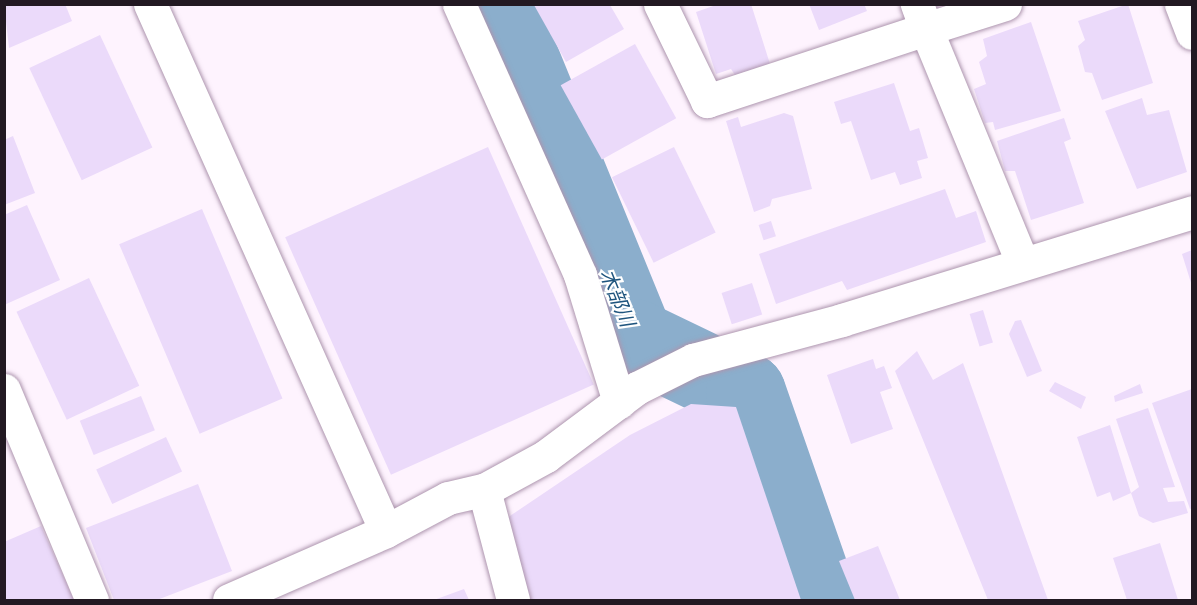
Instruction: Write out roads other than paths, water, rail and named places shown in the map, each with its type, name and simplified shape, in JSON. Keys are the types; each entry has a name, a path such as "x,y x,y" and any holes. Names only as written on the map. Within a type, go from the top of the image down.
{"street":[{"path":"150,4 386,531"},
{"path":"459,4 580,275 619,402"},
{"path":"660,4 707,100 921,16 1005,4"},
{"path":"1181,4 1192,33"},
{"path":"921,16 1022,262"},
{"path":"229,600 386,531 448,498 484,490 546,456 619,402 693,360 842,320 1022,262 1192,212"},
{"path":"4,390 92,600"},
{"path":"484,490 513,600"}],"waterway":[{"name":"木部川","path":"497,4 634,339 746,393 818,600"}]}
